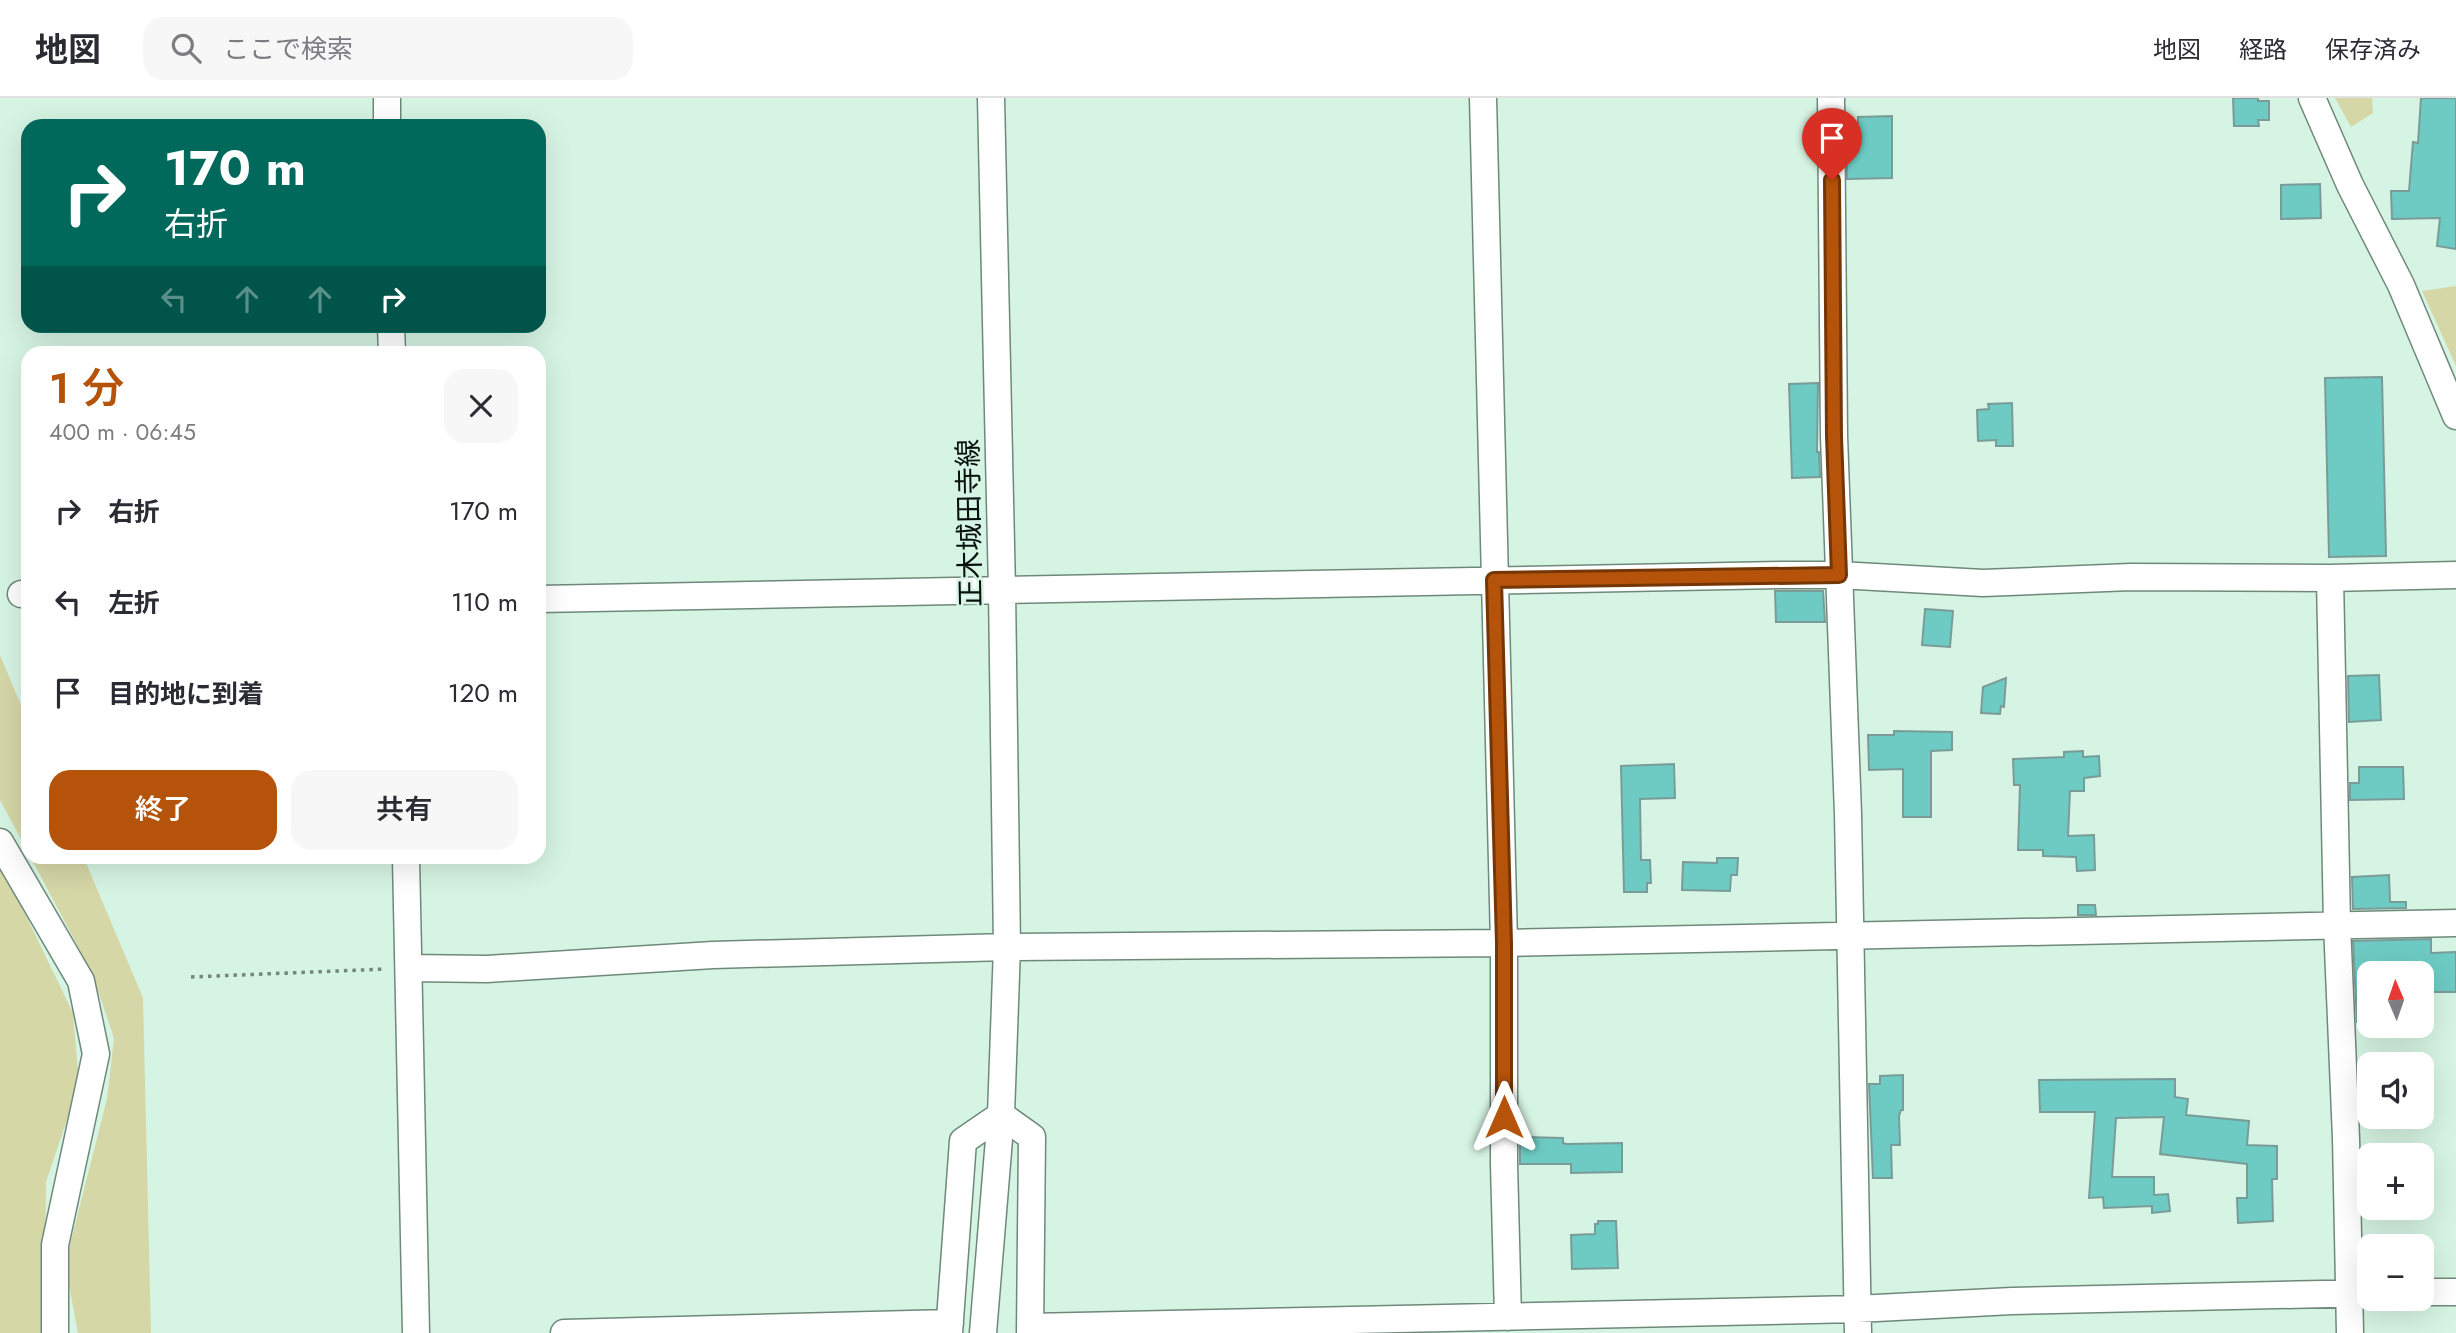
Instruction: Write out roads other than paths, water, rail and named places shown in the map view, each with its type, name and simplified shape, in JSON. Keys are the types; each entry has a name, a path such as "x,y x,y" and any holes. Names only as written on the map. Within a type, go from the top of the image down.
{"street":[{"path":"387,98 387,119"},
{"name":"正木城田寺線","path":"983,1333 1001,1115 1007,947 991,98"},
{"path":"1482,98 1504,943 1504,1164 1508,1317"},
{"path":"1831,98 1834,436 1851,936 1858,1321"},
{"path":"2312,98 2350,185 2401,285 2456,416"},
{"path":"546,599 1839,575 1983,583 2132,577 2330,578 2456,575"},
{"path":"2330,578 2337,924 2346,1138 2357,1269"},
{"path":"0,842 81,981 96,1054 55,1245 55,1333"},
{"path":"406,864 416,1333"},
{"path":"410,968 487,969 713,955 1007,947 1504,943 2456,923"},
{"path":"564,1333 949,1328 963,1141 1001,1115 1032,1137 1030,1330 1508,1317 1858,1321 2025,1301 2357,1293"},
{"path":"2434,1292 2456,1292"},
{"path":"2350,1333 2357,1302"}]}
